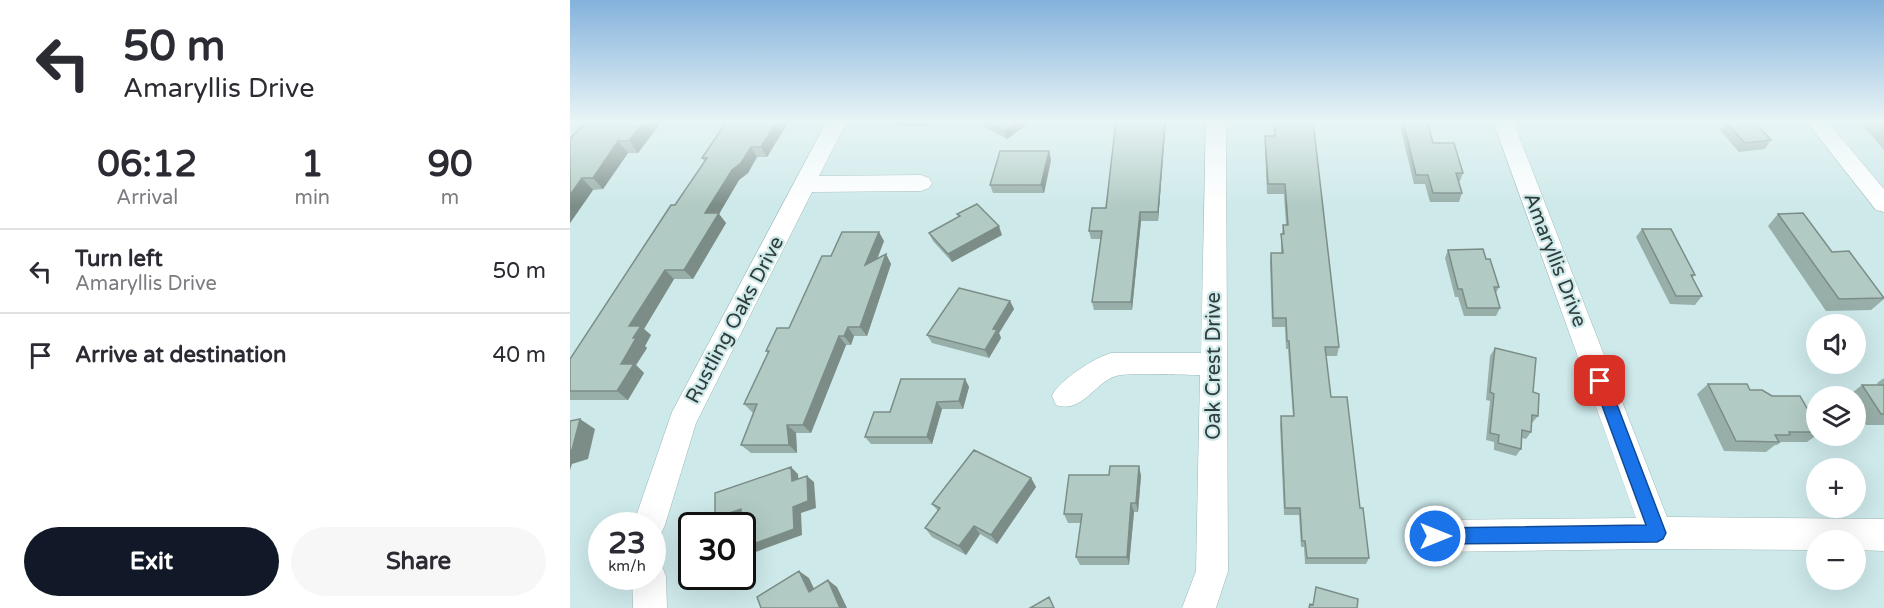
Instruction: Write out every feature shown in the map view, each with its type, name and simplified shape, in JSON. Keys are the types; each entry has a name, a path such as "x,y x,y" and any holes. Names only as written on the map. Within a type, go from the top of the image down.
{"street":[{"name":"Rustling Oaks Drive","path":"653,512 682,421 823,149"},
{"name":"Oak Crest Drive","path":"1199,608 1212,571 1216,149"},
{"name":"Amaryllis Drive","path":"1514,149 1657,533"},
{"path":"1839,149 1884,204"},
{"path":"806,184 921,183"},
{"path":"1066,396 1111,364 1214,364"},
{"path":"1435,536 1657,533 1884,535"},
{"path":"649,590 650,608"}],"building":[{"path":"570,149 612,149 593,178 582,178 570,195"},
{"path":"708,149 750,149 741,163 732,170 705,213 719,213 684,270 665,270 629,326 641,326 621,364 634,364 617,391 570,391 570,359 671,205 675,205 707,158 702,158"},
{"path":"1113,149 1163,149 1158,212 1140,212 1131,302 1092,302 1102,231 1089,231 1092,208 1106,208"},
{"path":"1266,149 1316,149 1339,347 1325,347 1331,397 1347,397 1360,508 1363,508 1369,558 1307,558 1305,541 1302,541 1300,508 1285,508 1281,416 1294,416 1286,318 1273,318 1271,253 1283,253 1281,234 1284,234 1283,225 1288,225 1285,184 1268,184"},
{"path":"1410,149 1456,149 1463,173 1456,173 1462,193 1433,193 1428,175 1416,175"},
{"path":"1000,151 1049,151 1041,185 990,185"},
{"path":"977,204 999,226 948,254 929,233"},
{"path":"1803,213 1832,252 1849,251 1884,298 1839,299 1778,214"},
{"path":"1642,229 1671,229 1695,275 1691,275 1702,296 1676,296"},
{"path":"842,232 879,232 865,265 886,254 860,327 848,327 844,336 839,336 803,425 787,425 789,445 741,445 757,404 744,404 769,351 766,351 777,328 789,328 822,256 831,256"},
{"path":"1483,249 1486,259 1490,259 1499,287 1494,287 1500,308 1467,308 1462,289 1458,289 1448,250"},
{"path":"959,288 1010,301 993,329 997,330 985,350 927,335"},
{"path":"1495,348 1536,358 1533,392 1539,394 1538,416 1532,415 1531,432 1522,430 1521,449 1498,443 1499,435 1490,433 1494,394 1490,392"},
{"path":"901,379 965,379 959,401 937,402 927,437 865,437 874,412 890,412"},
{"path":"1708,384 1747,384 1750,390 1762,390 1772,396 1800,396 1806,406 1806,432 1775,435 1779,442 1736,441"},
{"path":"1884,385 1884,414 1881,414 1866,391 1866,386 1863,386"},
{"path":"580,419 572,450 570,450 570,421"},
{"path":"974,450 1031,478 991,535 974,526 959,546 925,528 940,508 932,504"},
{"path":"1110,466 1139,466 1136,503 1131,503 1127,557 1076,557 1082,514 1064,514 1069,475 1109,475"},
{"path":"791,467 792,481 807,476 808,501 793,507 794,529 756,543 756,512 741,512 741,509 732,512 715,512 715,493"},
{"path":"799,571 809,592 828,580 840,608 761,608 757,597"},
{"path":"1316,587 1358,599 1357,608 1309,608 1310,604 1313,605"},
{"path":"1049,597 1054,608 1030,608"}],"route":[{"path":"1435,536 1657,533 1600,381"}]}
